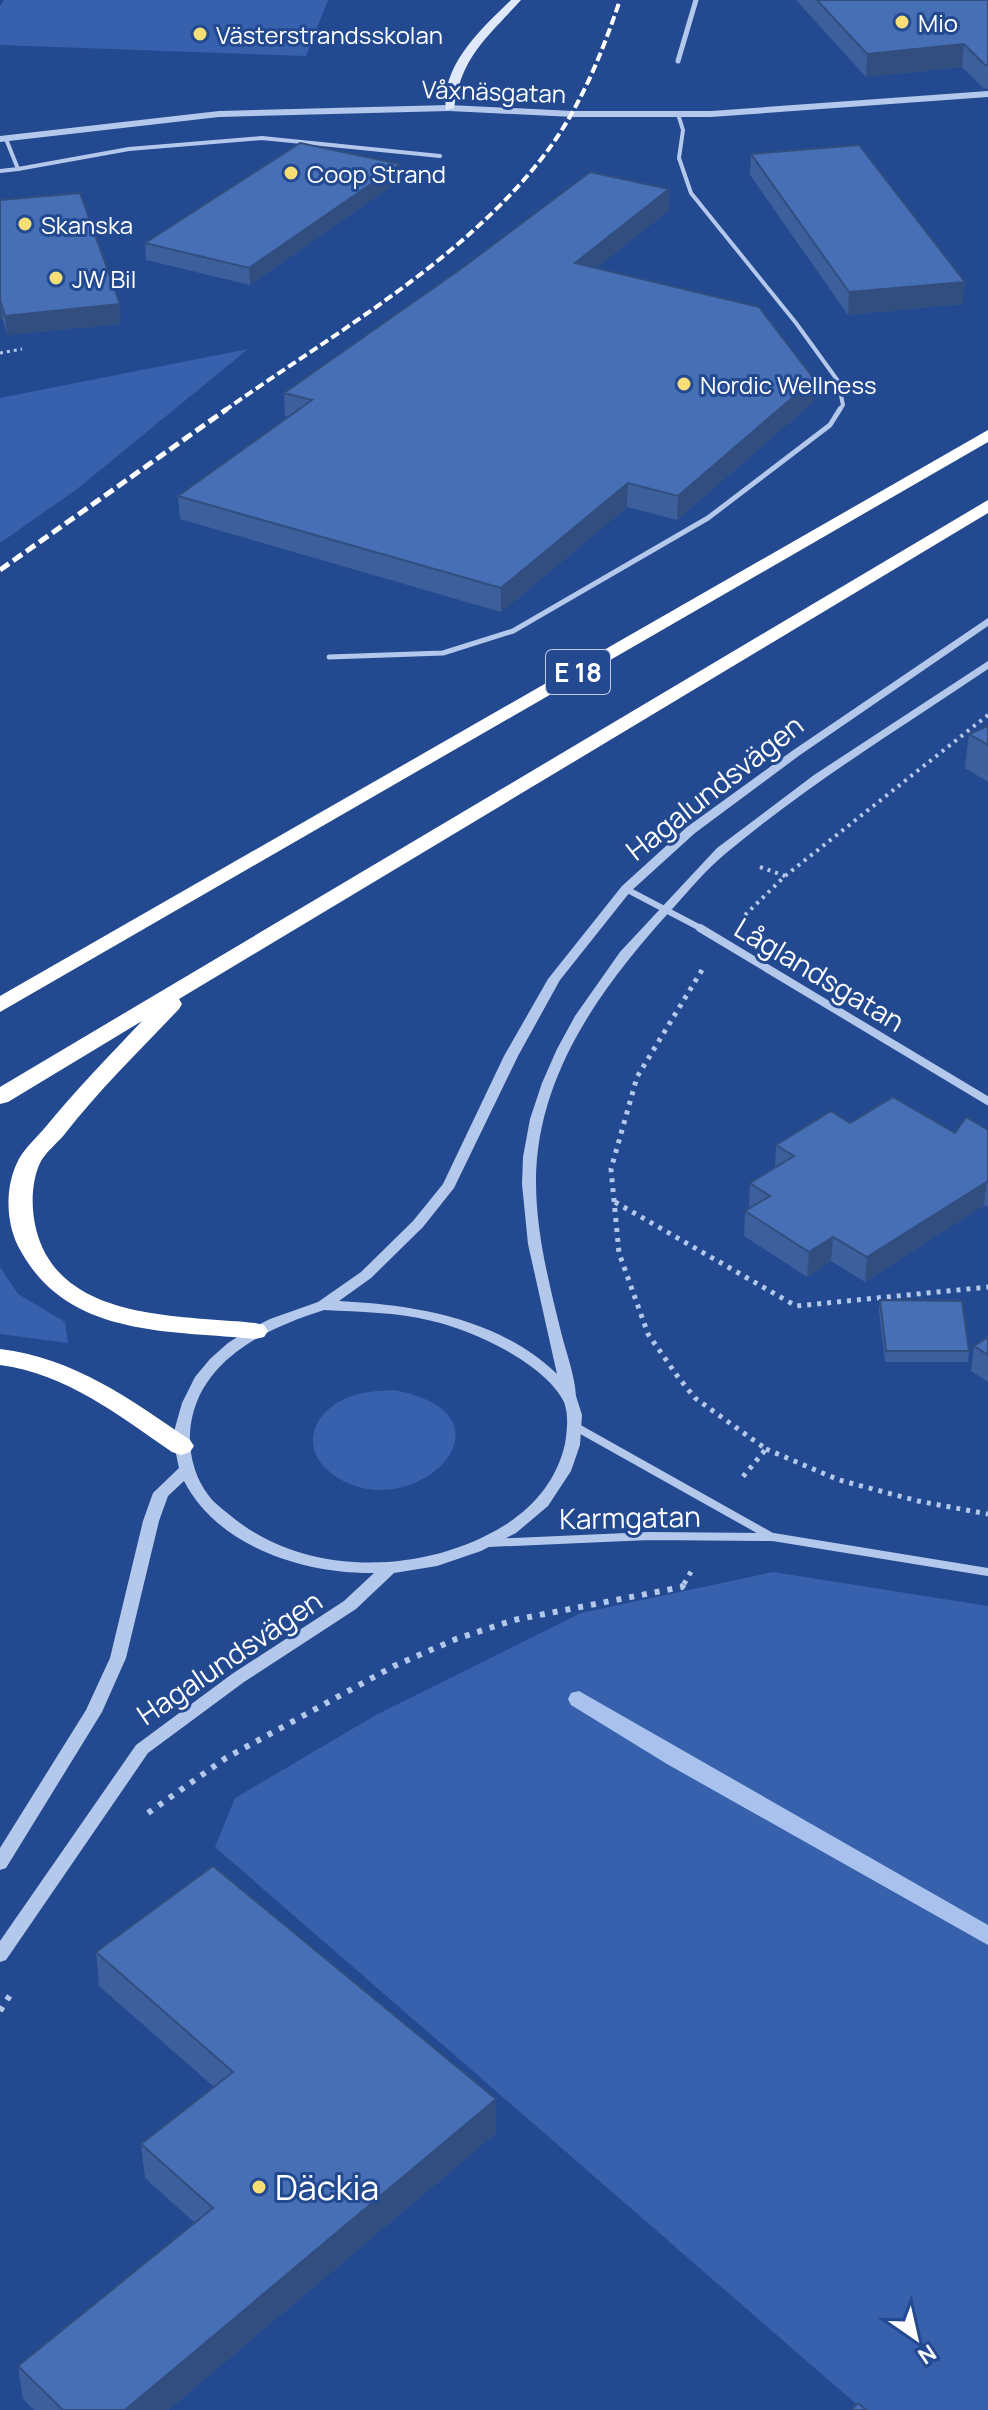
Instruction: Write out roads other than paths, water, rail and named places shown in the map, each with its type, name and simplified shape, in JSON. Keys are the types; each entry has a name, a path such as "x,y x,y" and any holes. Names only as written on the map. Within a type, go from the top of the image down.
{"highway":[{"name":"E 18","path":"0,1005 988,435"},
{"name":"E 18","path":"0,1097 988,505"},
{"path":"191,983 63,1119 37,1152 28,1164 15,1209 22,1241 40,1269 70,1296 120,1316 255,1331"},
{"path":"0,1357 24,1358 58,1369 88,1384 184,1458"}],"main road":[{"path":"449,108 451,86 460,61 478,37 516,0"}],"street":[{"path":"678,61 696,0"},
{"name":"Våxnäsgatan","path":"3,139 219,114 449,108 573,114 678,114 786,110 988,94"},
{"name":"Hagalundsvägen","path":"988,621 796,753 691,830 626,889 554,979 511,1056 449,1185 418,1224 366,1275 323,1305 287,1316 255,1331 213,1363 187,1403 184,1458 207,1504 240,1532 283,1553 334,1566 389,1568 441,1560 488,1543 537,1511 567,1471 576,1427 529,1210 530,1157 542,1103 563,1047 611,968 719,852 780,806 988,664"},
{"name":"Låglandsgatan","path":"626,889 665,908 988,1101"},
{"name":"Hagalundsvägen","path":"323,1305 376,1307 437,1317 486,1334 533,1363 553,1379 570,1399"},
{"name":"Karmgatan","path":"576,1427 773,1537"},
{"name":"Hagalundsvägen","path":"0,1863 8,1838 94,1712 118,1658 151,1521 161,1493 184,1458"},
{"name":"Karmgatan","path":"488,1543 649,1536 773,1537 988,1572"},
{"name":"Hagalundsvägen","path":"0,1955 142,1749 238,1678 350,1605 389,1568"}],"lane":[{"path":"329,657 443,653 513,631 708,518 830,425 843,405 838,381 796,323 691,193 679,158 683,130 678,114"},
{"path":"0,171 129,149 262,138 440,156"},
{"path":"3,139 18,169"}],"waterway":[{"path":"579,1699 675,1758 988,1936"}],"railway":[{"path":"224,411 393,295 473,231 509,196 542,158 578,102 620,0"},
{"path":"0,570 227,409"}],"place":[{"name":"Mio","path":"902,22"},
{"name":"Västerstrandsskolan","path":"200,34"},
{"name":"Coop Strand","path":"291,173"},
{"name":"Skanska","path":"25,224"},
{"name":"JW Bil","path":"56,278"},
{"name":"Nordic Wellness","path":"684,384"},
{"name":"Däckia","path":"259,2187"}]}
